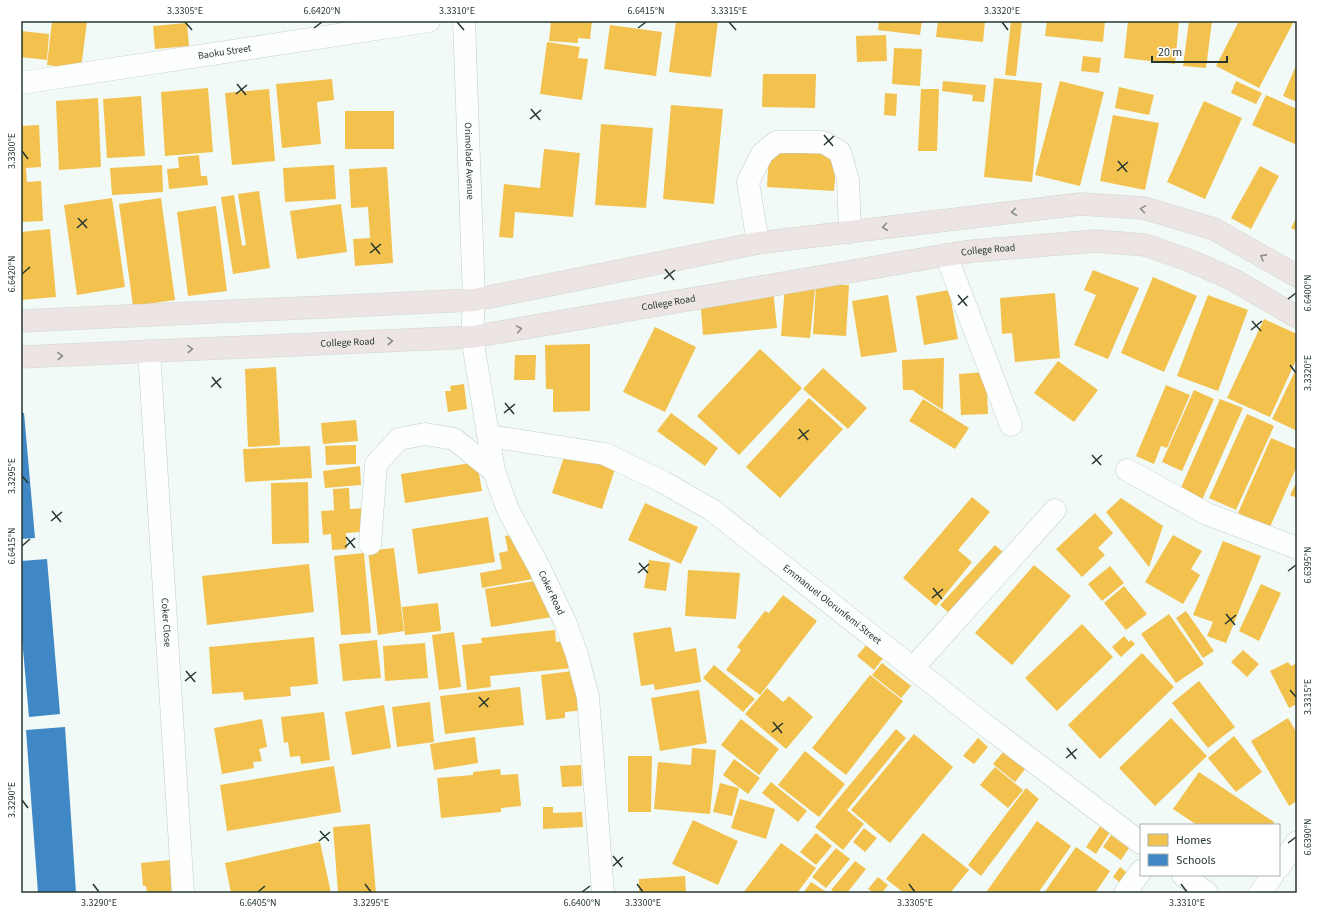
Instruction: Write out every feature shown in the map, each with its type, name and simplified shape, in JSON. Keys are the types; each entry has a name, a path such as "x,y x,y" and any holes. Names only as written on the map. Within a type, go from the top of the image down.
{"main road":[{"path":"21,321 474,300 758,243 1080,204 1144,208 1214,229 1297,276"},
{"name":"College Road","path":"21,357 472,337 946,255 973,251 1095,241 1145,245 1188,260 1232,278 1297,317"}],"street":[{"name":"Baoku Street","path":"21,83 429,21"},
{"name":"Orimolade Avenue","path":"464,21 474,300"},
{"path":"758,243 748,182 762,154 776,142 823,142 840,152 848,180 850,232"},
{"path":"946,255 1011,425"},
{"name":"Coker Road","path":"474,300 472,337 494,471 508,510 539,567 566,624 577,655 588,697 603,893"},
{"name":"Coker Close","path":"149,351 183,893"},
{"path":"370,544 376,464 399,439 426,434 454,439 494,471"},
{"name":"Emmanuel Olorunfemi Street","path":"489,436 605,454 663,482 712,510 980,721 1140,842"},
{"path":"1127,470 1207,514 1297,548"},
{"path":"913,668 1055,510"},
{"path":"1280,866 1297,842"},
{"path":"1125,893 1140,872"},
{"path":"1184,876 1207,893"},
{"path":"1260,893 1272,876"}],"building: Homes":[{"path":"52,21 87,21 81,69 47,65"},
{"path":"551,21 592,21 590,39 578,38 578,43 549,41"},
{"path":"676,21 718,21 711,77 669,72"},
{"path":"879,21 922,21 920,35 878,30"},
{"path":"938,21 985,21 983,42 936,37"},
{"path":"1011,21 1022,21 1016,76 1005,75"},
{"path":"1047,21 1105,21 1103,42 1045,36"},
{"path":"1128,21 1179,21 1175,64 1124,58"},
{"path":"1189,21 1212,21 1206,68 1183,66"},
{"path":"1239,21 1294,21 1259,88 1216,66"},
{"path":"187,23 189,46 155,49 153,26"},
{"path":"610,25 662,32 656,76 604,69"},
{"path":"21,31 49,34 47,60 21,57"},
{"path":"886,35 887,61 857,62 856,36"},
{"path":"547,42 580,47 578,58 588,59 582,100 540,94"},
{"path":"894,48 922,49 920,86 892,84"},
{"path":"1083,56 1101,58 1099,73 1081,71"},
{"path":"1297,63 1297,102 1283,96"},
{"path":"763,74 816,74 815,108 762,107"},
{"path":"994,78 1042,83 1032,182 984,177"},
{"path":"332,79 334,100 317,102 321,144 282,148 276,84"},
{"path":"943,81 986,85 984,102 972,101 973,95 942,91"},
{"path":"1060,81 1104,92 1080,186 1035,175"},
{"path":"1236,81 1262,93 1256,104 1231,93"},
{"path":"1119,87 1154,95 1149,115 1115,108"},
{"path":"208,88 213,152 165,156 161,92"},
{"path":"269,89 275,161 232,165 225,93"},
{"path":"921,89 939,89 937,151 918,151"},
{"path":"885,93 897,94 896,116 884,115"},
{"path":"1266,95 1297,109 1297,145 1252,125"},
{"path":"141,96 145,156 107,158 103,99"},
{"path":"98,98 101,167 59,170 56,101"},
{"path":"1204,101 1242,118 1205,199 1167,182"},
{"path":"671,105 723,109 714,204 663,199"},
{"path":"345,111 394,111 394,149 345,149"},
{"path":"1113,115 1159,123 1145,190 1100,181"},
{"path":"601,124 653,128 646,208 595,205"},
{"path":"39,125 41,167 26,168 27,182 41,181 43,221 21,222 21,126"},
{"path":"544,149 580,153 573,217 515,212 513,238 499,237 504,184 540,188"},
{"path":"769,151 837,155 834,191 767,187"},
{"path":"199,155 201,176 207,176 208,185 169,189 167,169 179,168 178,157"},
{"path":"162,165 163,192 112,195 110,168"},
{"path":"334,165 336,199 285,202 283,168"},
{"path":"1260,166 1279,176 1251,229 1231,218"},
{"path":"387,167 393,263 355,266 353,239 370,238 368,207 351,208 349,169"},
{"path":"259,191 270,268 233,274 221,197 234,195 242,246 246,245 238,194"},
{"path":"112,198 125,287 77,295 64,205"},
{"path":"161,198 175,300 133,306 119,204"},
{"path":"341,204 347,252 297,259 290,211"},
{"path":"216,206 227,291 188,296 177,212"},
{"path":"1297,216 1297,231 1291,228"},
{"path":"50,229 56,297 21,300 21,232"},
{"path":"1093,270 1139,288 1108,359 1074,345 1096,295 1084,290"},
{"path":"1153,277 1197,296 1164,372 1121,353"},
{"path":"816,284 849,285 846,336 813,334"},
{"path":"785,286 815,289 810,338 781,336"},
{"path":"773,290 777,328 703,335 700,296"},
{"path":"949,290 958,339 924,345 916,296"},
{"path":"1055,293 1060,358 1015,362 1012,333 1002,334 1000,298"},
{"path":"888,295 897,352 861,357 852,301"},
{"path":"1208,295 1248,310 1218,391 1177,376"},
{"path":"1264,319 1297,334 1297,358 1270,417 1227,398"},
{"path":"655,327 696,347 665,412 623,392"},
{"path":"590,344 590,411 553,412 553,389 546,389 545,345"},
{"path":"760,349 802,388 739,455 697,416"},
{"path":"515,355 536,355 535,380 514,380"},
{"path":"944,358 943,410 913,390 903,390 902,360"},
{"path":"1058,361 1098,390 1074,422 1034,393"},
{"path":"276,367 280,445 248,447 245,369"},
{"path":"1297,367 1297,431 1272,419"},
{"path":"823,368 867,408 848,429 803,389"},
{"path":"986,372 988,414 961,415 959,374"},
{"path":"464,384 467,409 448,412 445,391 451,391 450,386"},
{"path":"1166,385 1190,395 1167,448 1161,446 1154,464 1136,456"},
{"path":"1194,390 1214,399 1182,471 1162,462"},
{"path":"809,398 843,429 780,498 746,467"},
{"path":"923,399 969,428 955,449 909,421"},
{"path":"1220,399 1243,408 1202,500 1180,490"},
{"path":"671,413 718,448 705,466 657,431"},
{"path":"1247,414 1274,426 1236,510 1209,498"},
{"path":"356,420 358,441 323,444 321,423"},
{"path":"1271,438 1297,449 1297,466 1270,527 1238,513"},
{"path":"356,445 356,464 326,465 325,446"},
{"path":"310,446 312,478 245,482 243,449"},
{"path":"565,454 615,469 602,509 552,493"},
{"path":"477,462 482,491 405,503 401,474"},
{"path":"360,466 361,485 325,488 323,471"},
{"path":"1297,481 1297,498 1290,495"},
{"path":"308,482 309,543 272,544 271,483"},
{"path":"349,488 350,509 369,508 371,531 346,533 347,549 332,550 331,534 323,535 321,511 339,510 334,510 333,489"},
{"path":"972,497 990,512 958,550 972,562 936,606 903,578"},
{"path":"1121,498 1163,526 1149,567 1106,512"},
{"path":"645,503 698,527 681,564 628,540"},
{"path":"1095,513 1113,533 1098,548 1105,555 1082,577 1056,549"},
{"path":"488,517 495,562 418,574 412,529"},
{"path":"526,533 545,577 482,588 480,573 502,569 499,553 508,551 505,536"},
{"path":"1173,535 1202,551 1191,569 1200,575 1183,604 1145,582"},
{"path":"1223,541 1261,556 1226,643 1207,636 1213,622 1193,615"},
{"path":"995,545 1007,556 952,616 940,605"},
{"path":"394,548 404,631 378,635 368,551"},
{"path":"364,553 371,633 341,635 334,556"},
{"path":"649,560 670,563 666,591 644,588"},
{"path":"309,564 314,612 207,625 202,576"},
{"path":"1034,565 1071,596 1012,665 975,633"},
{"path":"1110,566 1124,583 1102,601 1088,584"},
{"path":"688,570 740,573 736,619 685,616"},
{"path":"553,578 558,616 491,627 485,589"},
{"path":"1261,584 1281,593 1259,641 1239,631"},
{"path":"1124,586 1147,614 1126,630 1104,603"},
{"path":"783,595 817,621 760,695 726,670 741,650 737,647 765,611 769,613"},
{"path":"438,603 441,631 405,635 402,607"},
{"path":"1186,611 1214,651 1203,658 1176,618"},
{"path":"1169,614 1204,664 1176,683 1141,634"},
{"path":"1082,624 1113,657 1057,711 1025,678"},
{"path":"671,627 675,652 696,648 701,682 655,690 654,684 641,686 633,633"},
{"path":"555,630 556,642 563,641 573,668 490,676 491,687 467,690 462,645 482,643 481,638"},
{"path":"454,632 461,687 439,690 432,635"},
{"path":"1124,636 1129,642 1131,640 1135,644 1121,657 1112,647"},
{"path":"314,637 318,684 290,687 291,696 244,700 243,692 212,694 209,647"},
{"path":"377,640 381,678 343,681 339,644"},
{"path":"425,643 428,678 385,681 383,646"},
{"path":"868,643 884,657 874,670 857,656"},
{"path":"1243,650 1259,664 1247,677 1231,662"},
{"path":"1142,653 1174,687 1100,759 1068,725"},
{"path":"1288,662 1291,666 1297,663 1297,704 1289,708 1270,671"},
{"path":"882,663 911,686 901,698 872,675"},
{"path":"714,665 755,699 743,712 703,678"},
{"path":"580,670 585,710 565,712 565,718 546,720 541,675"},
{"path":"870,675 903,701 846,775 812,748"},
{"path":"1199,681 1235,727 1208,748 1172,703"},
{"path":"520,687 524,725 445,734 440,696"},
{"path":"767,688 783,702 789,696 813,717 786,749 745,714"},
{"path":"699,690 707,743 660,751 651,698"},
{"path":"430,702 434,742 397,747 392,707"},
{"path":"384,705 391,748 352,755 345,712"},
{"path":"324,712 330,760 301,764 300,756 290,757 288,742 284,743 281,717"},
{"path":"1171,718 1207,756 1155,806 1119,768"},
{"path":"1288,718 1297,733 1297,801 1289,806 1251,741"},
{"path":"262,719 267,747 259,749 262,761 253,762 254,768 222,774 214,728"},
{"path":"741,719 779,749 759,775 721,745"},
{"path":"896,729 906,738 847,810 864,824 843,850 815,827"},
{"path":"914,734 953,767 890,843 851,810"},
{"path":"1234,736 1262,772 1236,792 1208,758"},
{"path":"475,737 478,763 434,770 430,744"},
{"path":"978,738 988,747 974,764 963,756"},
{"path":"692,748 716,750 710,814 654,809 658,762 691,765"},
{"path":"805,751 845,784 819,817 778,785"},
{"path":"1004,751 1026,768 1015,782 993,764"},
{"path":"628,756 652,756 651,812 628,812"},
{"path":"734,759 760,778 748,794 723,775"},
{"path":"581,765 582,786 562,787 560,766"},
{"path":"334,766 341,812 227,831 220,785"},
{"path":"995,767 1023,790 1008,808 980,785"},
{"path":"500,769 501,775 518,774 521,806 501,808 501,812 441,818 437,778 473,775 473,772"},
{"path":"1199,772 1274,822 1273,824 1196,824 1173,809"},
{"path":"771,782 807,811 798,822 762,793"},
{"path":"720,783 739,788 732,816 713,812"},
{"path":"1026,788 1039,799 981,876 968,865"},
{"path":"740,799 775,809 766,839 731,828"},
{"path":"543,807 553,807 553,813 582,812 583,827 543,829"},
{"path":"693,820 738,841 718,885 672,864"},
{"path":"1037,821 1071,846 1038,893 990,893 987,891"},
{"path":"370,824 376,893 338,893 333,827"},
{"path":"1101,825 1110,832 1096,854 1086,847"},
{"path":"864,828 877,838 865,852 853,842"},
{"path":"816,833 832,846 816,865 800,852"},
{"path":"923,833 969,870 950,893 904,893 886,879"},
{"path":"1111,835 1129,848 1121,860 1103,847"},
{"path":"320,842 331,893 231,893 225,863"},
{"path":"781,843 816,868 797,893 743,893"},
{"path":"1076,847 1110,871 1095,893 1044,893"},
{"path":"836,848 850,859 826,888 812,877"},
{"path":"170,860 174,893 147,893 146,886 143,886 141,863"},
{"path":"855,861 866,869 847,893 836,893 831,890"},
{"path":"1120,867 1130,875 1123,885 1113,877"},
{"path":"685,876 686,893 639,893 639,879"},
{"path":"878,877 888,885 882,893 874,893 868,889"},
{"path":"811,882 828,893 803,893"}],"building: Schools":[{"path":"21,413 24,413 35,538 21,539"},
{"path":"47,559 60,714 29,717 21,627 21,561"},
{"path":"65,727 76,893 38,893 26,730"}]}
